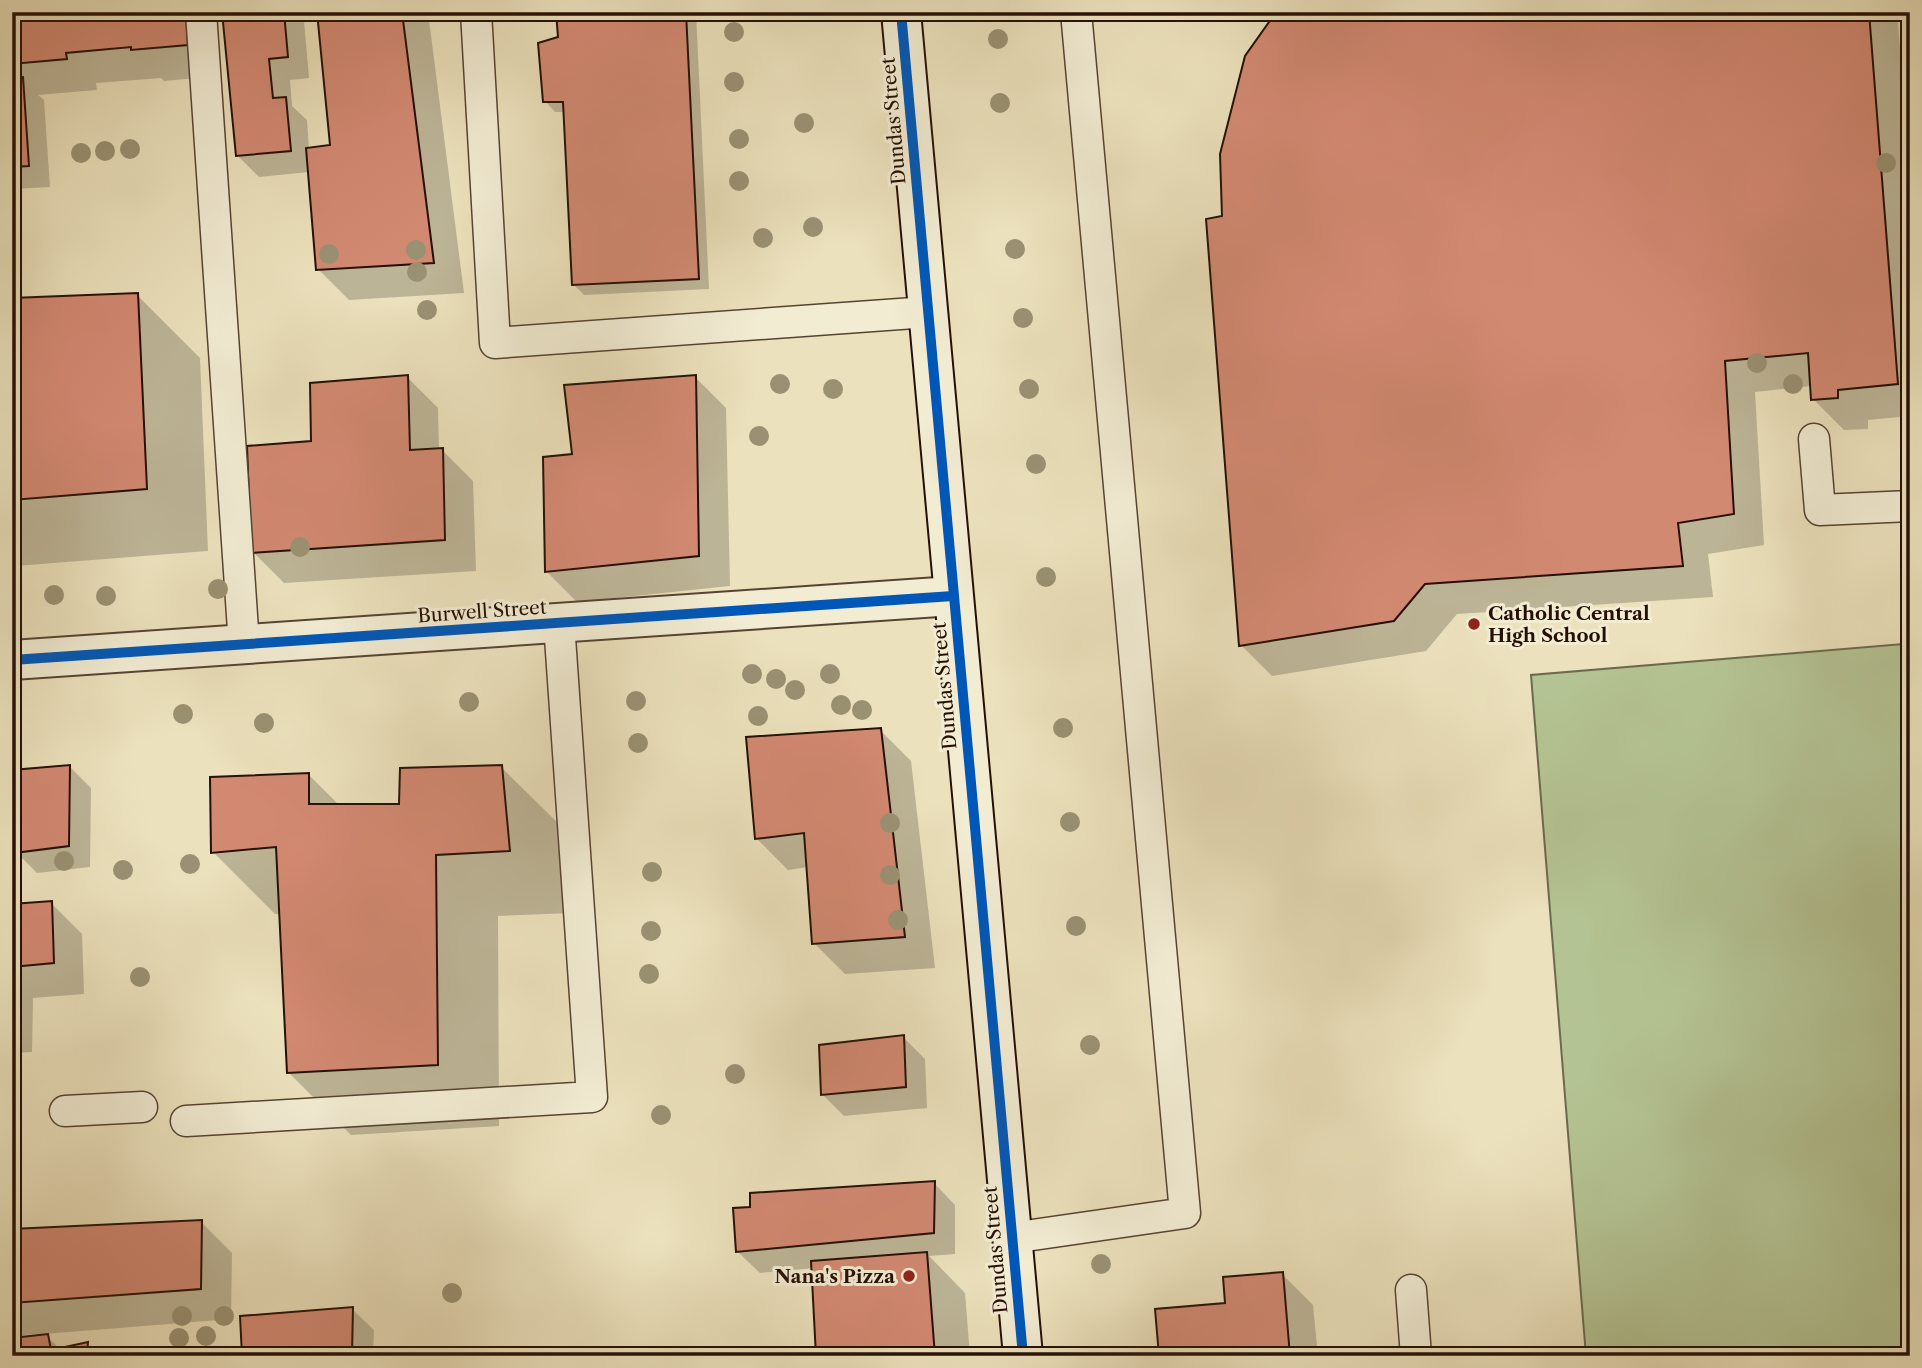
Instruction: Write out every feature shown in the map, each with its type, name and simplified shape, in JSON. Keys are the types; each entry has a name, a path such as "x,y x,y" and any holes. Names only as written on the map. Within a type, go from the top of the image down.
{"main road":[{"name":"Dundas Street","path":"901,12 1023,1356"},
{"name":"Burwell Street","path":"12,660 953,596"}],"lane":[{"path":"201,12 244,645"},
{"path":"475,12 495,343 928,312"},
{"path":"1012,1238 1185,1213 1076,12"},
{"path":"1814,439 1820,510 1910,506"},
{"path":"186,1121 592,1097 559,623"},
{"path":"65,1111 142,1107"},
{"path":"1411,1290 1416,1356"}],"green space":[{"path":"1903,644 1910,727 1910,1356 1586,1356 1531,675"}],"building":[{"path":"12,12 186,12 188,45 66,53 67,59 12,64"},
{"path":"222,12 284,12 288,57 269,59 273,98 286,97 291,151 236,156"},
{"path":"317,12 402,12 434,263 316,270 306,148 330,145"},
{"path":"556,12 686,12 699,279 572,285 563,102 543,102 538,43 558,37"},
{"path":"1276,12 1869,12 1898,384 1838,390 1838,398 1811,400 1808,353 1725,361 1734,514 1678,523 1683,566 1425,584 1394,621 1239,646 1206,219 1222,216 1220,154 1245,56"},
{"path":"23,77 29,166 12,167 12,78"},
{"path":"138,293 147,489 12,500 12,298"},
{"path":"408,375 410,450 443,448 445,540 251,553 247,446 311,441 310,383"},
{"path":"696,375 699,556 545,572 543,457 572,454 564,385"},
{"path":"881,728 905,937 812,944 804,833 755,839 746,737"},
{"path":"70,765 69,846 14,853 12,770"},
{"path":"502,765 510,851 436,855 438,1065 287,1073 276,847 211,853 210,777 309,773 309,804 399,804 400,768"},
{"path":"52,901 54,963 12,967 12,904"},
{"path":"904,1035 906,1087 821,1095 819,1045"},
{"path":"935,1181 934,1233 736,1252 733,1208 750,1207 750,1193"},
{"path":"202,1220 201,1289 12,1303 12,1229"},
{"path":"927,1252 935,1356 816,1356 811,1261"},
{"path":"1283,1272 1290,1356 1159,1356 1155,1309 1225,1303 1223,1277"},
{"path":"353,1307 352,1356 242,1356 240,1316"},
{"path":"48,1334 51,1350 88,1342 87,1356 12,1356 12,1338"},
{"path":"172,1350 172,1356 114,1356"}],"cycle path":[{"path":"901,12 1023,1356"},
{"path":"12,660 953,596"}],"place":[{"name":"Catholic Central High School","path":"1474,624"},
{"name":"Nana's Pizza","path":"909,1276"}]}
